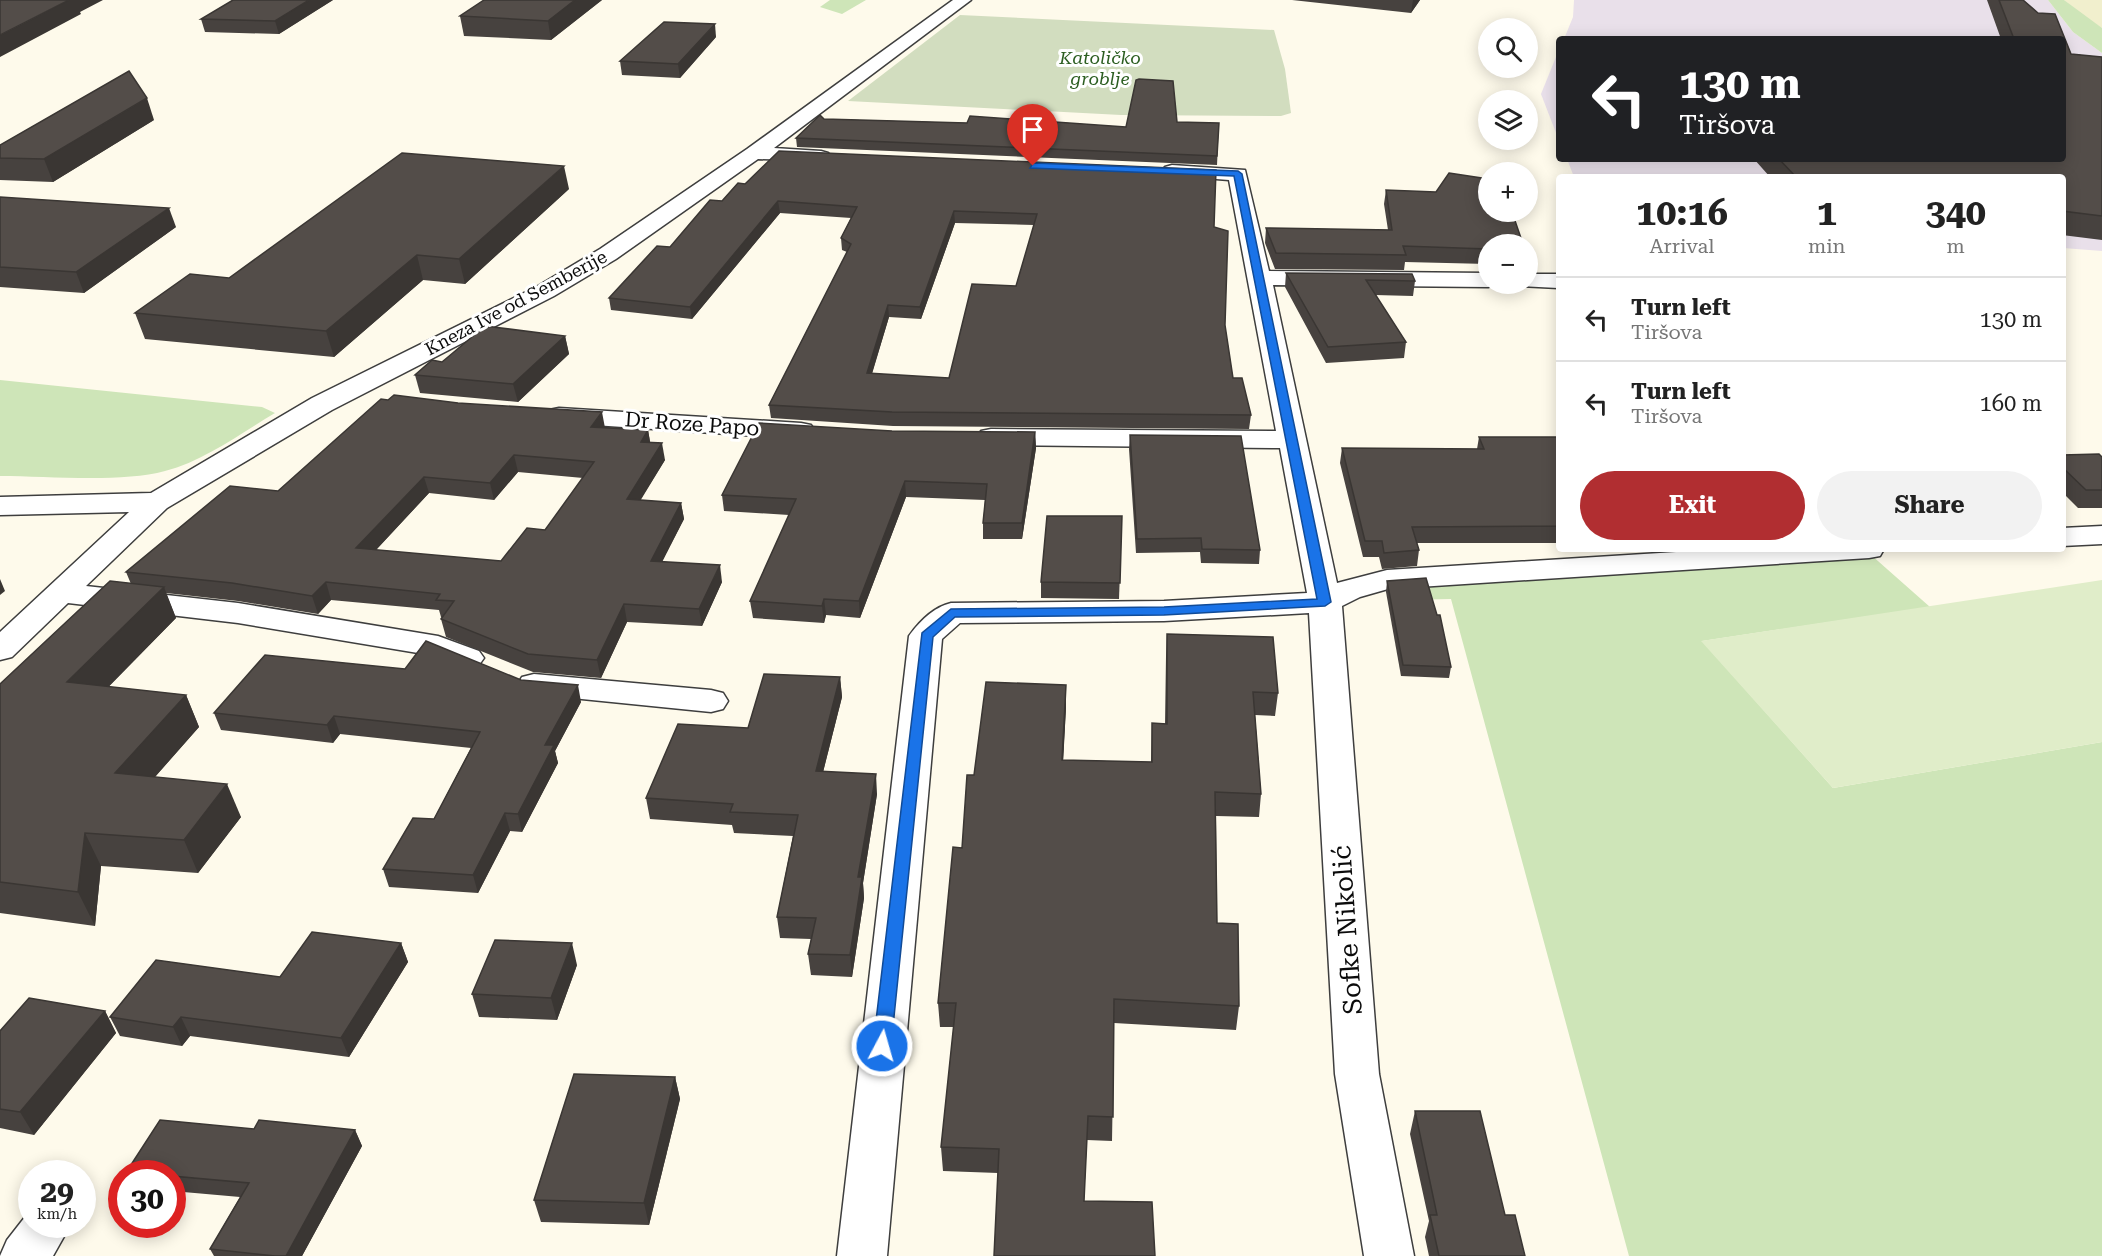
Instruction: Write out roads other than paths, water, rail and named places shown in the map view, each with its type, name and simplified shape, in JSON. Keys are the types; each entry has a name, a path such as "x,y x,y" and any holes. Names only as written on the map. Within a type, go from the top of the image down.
{"street":[{"name":"Kneza Ive od Semberije","path":"0,650 157,502 322,404 346,394 546,291 608,254 754,153 963,0"},
{"path":"754,153 839,158"},
{"name":"Sofke Nikolić","path":"1156,171 1238,174 1325,602 1358,1074 1389,1256"},
{"path":"1259,278 1478,280"},
{"path":"1538,281 1556,281"},
{"path":"346,394 390,400"},
{"name":"Dr Roze Papo","path":"531,414 822,432"},
{"path":"961,437 1292,440"},
{"path":"0,506 157,502"},
{"path":"2066,537 2102,535"},
{"path":"862,1256 926,636 951,613 1164,611 1325,602 1349,590 1388,580 1822,552"},
{"path":"63,592 237,613 438,646 526,684 711,701"},
{"path":"25,1256 37,1238"}],"park label":[{"name":"Katoličko groblje","path":"1100,68"}]}
